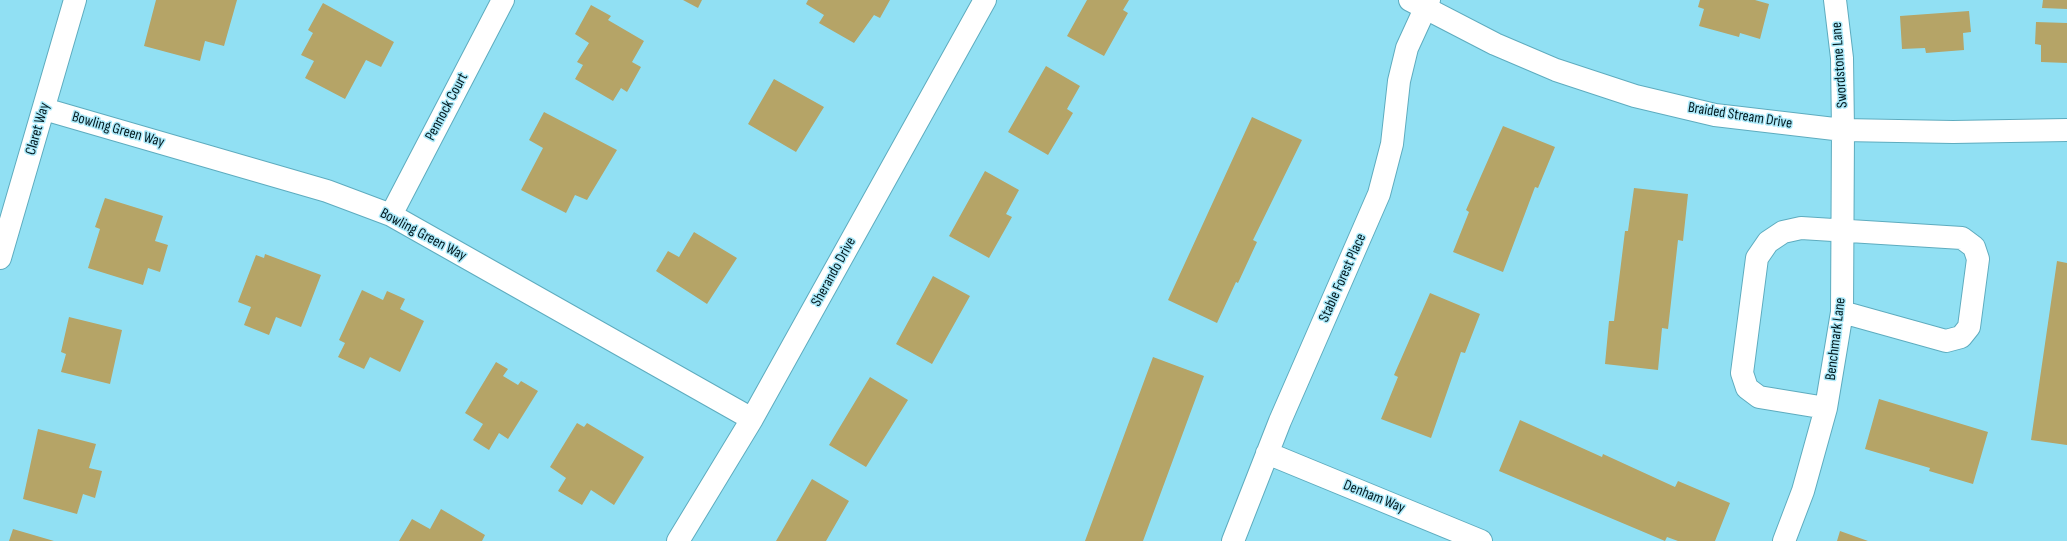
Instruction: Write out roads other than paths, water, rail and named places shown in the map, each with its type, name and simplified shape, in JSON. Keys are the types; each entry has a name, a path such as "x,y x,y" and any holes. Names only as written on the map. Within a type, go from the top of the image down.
{"street":[{"name":"Claret Way","path":"0,258 74,0"},
{"name":"Pennock Court","path":"391,215 503,0"},
{"name":"Sherando Drive","path":"678,541 752,419 985,0"},
{"name":"Swordstone Lane","path":"1835,0 1842,58 1843,130"},
{"name":"Braided Stream Drive","path":"1421,2 1495,44 1556,70 1635,96 1715,115 1843,130 1953,132 2050,128 2067,130"},
{"name":"Stable Forest Place","path":"1233,541 1267,453 1380,194 1392,144 1399,81 1421,2"},
{"name":"Bowling Green Way","path":"44,108 327,191 391,215 752,419"},
{"name":"Benchmark Lane","path":"1784,541 1803,491 1826,408 1842,312 1843,130"},
{"path":"1826,408 1759,397 1747,388 1742,373 1757,258 1768,242 1783,232 1802,228 1962,238 1974,247 1978,259 1969,327 1961,337 1946,341 1842,312"},
{"name":"Denham Way","path":"1267,453 1481,541"}]}
